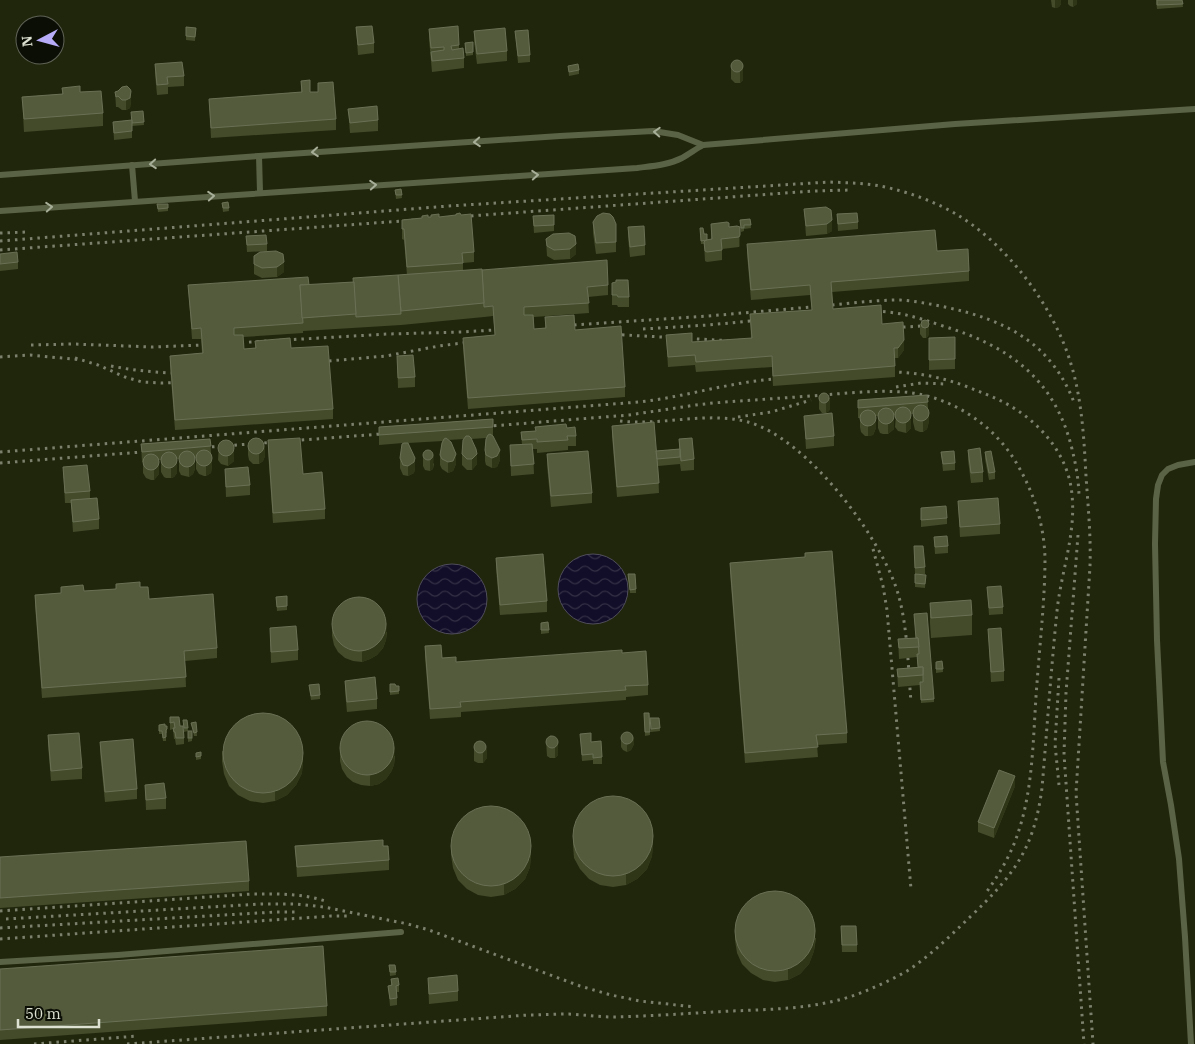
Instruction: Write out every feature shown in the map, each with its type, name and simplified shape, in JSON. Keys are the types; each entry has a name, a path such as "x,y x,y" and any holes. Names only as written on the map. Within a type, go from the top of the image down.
{"lane":[{"path":"0,211 637,168 672,162 704,145 955,124 1195,109"},
{"path":"0,175 259,156 653,131 678,135 704,145"},
{"path":"259,156 260,192"},
{"path":"132,165 135,201"},
{"path":"1191,1044 1179,860 1163,762 1154,544 1158,485 1162,475 1168,469 1178,464 1195,462"},
{"path":"0,962 118,955 401,932"}],"water":[{"path":"600,554 613,560 622,569 626,575 628,589 626,603 618,614 607,622 586,624 579,622 568,614 560,603 558,582 560,575 568,564 579,556"},
{"path":"459,564 472,570 481,579 485,585 487,599 485,613 477,624 466,632 445,634 438,632 427,624 419,613 417,592 419,585 427,574 438,566"}],"building":[{"path":"1157,0 1182,0 1183,4 1157,5"},
{"path":"372,26 374,43 358,45 356,27"},
{"path":"458,26 459,45 451,46 452,50 463,48 464,58 432,61 431,52 444,50 444,47 431,48 429,29"},
{"path":"186,27 196,28 195,37 186,36"},
{"path":"505,28 507,51 477,54 474,31"},
{"path":"528,30 530,55 518,56 515,31"},
{"path":"473,42 473,52 466,53 465,43"},
{"path":"735,60 739,60 743,66 739,72 735,72 731,68 731,64"},
{"path":"182,62 184,76 167,77 168,84 157,85 155,64"},
{"path":"578,64 579,70 569,72 568,66"},
{"path":"310,80 310,92 318,92 318,83 333,82 336,119 211,128 209,99 302,92 301,81"},
{"path":"80,86 80,92 101,91 103,113 24,119 22,97 63,94 62,88"},
{"path":"127,86 131,91 130,98 122,100 118,96 116,97 115,92"},
{"path":"377,106 378,120 350,123 348,109"},
{"path":"143,111 144,122 132,123 131,112"},
{"path":"132,120 132,131 114,133 113,122"},
{"path":"401,189 402,195 396,195 395,190"},
{"path":"228,202 229,208 223,208 222,203"},
{"path":"157,204 168,204 168,208 158,209"},
{"path":"826,207 831,210 832,220 827,224 806,226 804,209"},
{"path":"460,213 461,215 471,214 474,252 462,253 463,263 407,267 402,220 422,218 422,216 428,215 428,217 431,217 431,215 439,214 439,217"},
{"path":"603,213 610,214 613,217 616,224 616,242 596,243 593,222 597,216"},
{"path":"857,213 858,222 838,224 837,214"},
{"path":"554,215 554,225 534,226 533,216"},
{"path":"750,219 751,225 744,225 744,228 741,228 740,220"},
{"path":"727,222 729,227 740,227 739,237 721,239 722,250 705,251 704,242 712,239 711,224"},
{"path":"644,226 645,245 630,247 628,227"},
{"path":"700,228 703,228 704,234 707,234 707,240 701,241"},
{"path":"935,230 937,251 968,249 969,271 831,282 833,309 881,305 882,324 903,322 904,340 898,348 894,348 895,366 773,376 772,356 696,362 695,355 668,357 666,335 692,333 692,342 752,338 750,314 812,310 810,285 751,290 747,244"},
{"path":"569,233 575,236 576,244 570,249 554,250 547,246 546,239 553,234"},
{"path":"266,235 267,244 247,245 246,236"},
{"path":"276,251 283,254 284,262 277,267 262,268 254,264 254,256 260,252"},
{"path":"17,252 18,262 0,264 0,254"},
{"path":"607,260 608,285 587,287 589,303 524,307 524,315 533,315 534,329 546,328 545,317 574,315 575,330 621,326 625,387 468,398 463,338 495,335 493,306 484,307 482,270"},
{"path":"482,269 484,303 401,311 398,275"},
{"path":"398,275 401,314 356,317 353,278"},
{"path":"308,277 309,285 300,285 303,323 234,328 234,335 243,335 244,349 256,348 255,341 290,338 291,348 328,346 333,409 175,420 170,356 203,353 201,328 192,329 188,285"},
{"path":"616,280 628,280 629,297 612,295 612,283 616,282"},
{"path":"354,282 356,314 302,318 300,285"},
{"path":"925,320 929,324 925,328 921,324"},
{"path":"955,337 955,359 929,360 929,338"},
{"path":"413,355 415,377 398,378 397,356"},
{"path":"822,393 826,393 829,398 828,402 822,403 819,400 819,396"},
{"path":"927,395 928,402 858,408 858,400"},
{"path":"921,405 927,407 929,413 927,419 921,421 915,419 913,413 915,407"},
{"path":"903,407 909,409 911,415 909,421 903,423 897,421 895,415 897,409"},
{"path":"886,408 892,410 894,416 892,422 886,424 880,422 878,416 880,410"},
{"path":"868,410 874,412 876,418 874,424 868,426 862,424 860,418 862,412"},
{"path":"832,413 834,436 806,439 804,416"},
{"path":"493,419 493,427 379,435 379,427"},
{"path":"654,422 659,483 617,487 612,426"},
{"path":"566,424 567,428 575,427 576,436 567,436 568,440 537,442 537,439 522,440 521,432 536,431 535,427"},
{"path":"490,434 500,450 497,456 492,458 486,455 485,450 486,439"},
{"path":"466,436 471,438 476,449 477,454 472,459 467,459 462,454 463,440"},
{"path":"256,438 262,440 264,446 262,452 256,454 250,452 248,446 250,440"},
{"path":"300,438 303,474 322,472 325,509 273,513 268,440"},
{"path":"446,438 451,442 456,454 453,461 448,462 442,459 440,455 442,443"},
{"path":"692,438 694,459 681,461 679,439"},
{"path":"210,439 211,446 142,452 141,444"},
{"path":"226,440 232,442 234,448 232,454 226,456 220,454 218,448 220,442"},
{"path":"408,443 415,458 414,462 408,466 403,465 400,458 402,444"},
{"path":"532,444 534,464 511,466 510,445"},
{"path":"980,448 983,472 971,473 968,450"},
{"path":"680,449 680,457 657,459 656,451"},
{"path":"204,450 210,452 212,458 210,464 204,466 198,464 196,458 198,452"},
{"path":"426,450 430,450 433,455 432,459 426,460 423,457 423,453"},
{"path":"187,451 193,453 195,459 193,465 187,467 181,465 179,459 181,453"},
{"path":"588,451 592,493 551,496 547,454"},
{"path":"954,451 955,463 943,464 941,452"},
{"path":"991,451 995,472 989,473 985,452"},
{"path":"169,452 175,454 177,460 175,466 169,468 163,466 161,460 163,454"},
{"path":"151,454 157,456 159,462 157,468 151,470 145,468 143,462 145,456"},
{"path":"87,465 90,491 65,493 63,467"},
{"path":"248,467 250,485 226,487 225,469"},
{"path":"97,498 99,519 73,522 71,500"},
{"path":"998,498 1000,524 960,527 958,501"},
{"path":"946,506 947,518 921,520 921,508"},
{"path":"947,536 948,546 935,547 934,537"},
{"path":"914,546 923,546 925,567 915,568"},
{"path":"832,551 847,733 816,735 818,747 745,753 730,563 805,557 805,553"},
{"path":"543,554 547,601 500,605 496,558"},
{"path":"628,574 635,574 636,589 630,590"},
{"path":"915,574 926,575 925,584 915,583"},
{"path":"140,582 140,587 148,587 149,599 213,594 217,648 184,651 186,677 42,688 35,595 61,593 61,587 83,585 84,591 116,589 116,584"},
{"path":"1001,586 1003,607 989,608 987,587"},
{"path":"287,596 287,606 277,607 276,597"},
{"path":"354,597 364,597 374,601 382,609 386,624 382,639 374,647 364,651 354,651 344,647 336,639 332,629 332,619 336,609 344,601"},
{"path":"971,600 972,615 931,618 930,603"},
{"path":"927,613 934,699 921,700 920,682 923,682 923,667 918,667 918,638 916,638 914,614"},
{"path":"548,622 549,630 541,630 541,623"},
{"path":"296,626 298,650 271,652 270,628"},
{"path":"1001,628 1004,671 991,672 988,629"},
{"path":"918,638 919,647 899,648 898,639"},
{"path":"441,645 442,658 456,657 456,662 622,650 622,653 646,651 648,685 625,686 626,690 460,702 461,707 430,709 425,646"},
{"path":"942,661 943,669 936,669 936,662"},
{"path":"923,667 923,675 898,677 897,669"},
{"path":"375,677 377,699 347,702 345,681"},
{"path":"319,684 320,695 311,696 309,685"},
{"path":"390,684 399,686 399,691 390,692"},
{"path":"263,713 278,716 291,725 300,738 303,753 300,768 291,781 278,790 263,793 248,790 235,781 226,768 223,753 226,738 235,725 248,716"},
{"path":"644,713 649,713 650,732 645,732"},
{"path":"170,717 179,717 180,726 183,726 184,738 176,738 173,728 175,728 174,722 170,723"},
{"path":"650,718 659,718 660,728 651,729"},
{"path":"183,720 187,720 188,728 184,728"},
{"path":"362,721 372,721 382,725 390,733 394,748 390,763 382,771 372,775 362,775 352,771 344,763 340,753 340,743 344,733 352,725"},
{"path":"196,722 197,732 194,733 191,723"},
{"path":"165,724 167,726 166,737 163,738 162,731 159,731 159,725"},
{"path":"188,731 192,731 192,738 188,738"},
{"path":"629,732 632,733 632,743 625,744 622,743 621,736 622,733"},
{"path":"79,733 82,768 51,771 48,735"},
{"path":"591,733 591,742 601,741 602,757 593,758 593,754 582,755 580,734"},
{"path":"554,736 557,737 557,747 550,748 547,747 546,740 547,737"},
{"path":"133,739 137,789 105,792 100,742"},
{"path":"482,741 485,742 485,752 478,753 475,752 474,745 475,742"},
{"path":"201,752 201,756 196,757 196,753"},
{"path":"999,770 1015,776 994,828 978,822"},
{"path":"164,783 166,798 146,800 145,785"},
{"path":"613,796 628,799 641,808 650,821 653,836 650,851 641,864 628,873 613,876 598,873 585,864 576,851 573,836 576,821 585,808 598,799"},
{"path":"491,806 506,809 519,818 528,831 531,846 528,861 519,874 506,883 491,886 476,883 463,874 454,861 451,846 454,831 463,818 476,809"},
{"path":"383,840 383,846 388,846 389,860 297,867 295,846"},
{"path":"246,841 249,881 0,898 0,857"},
{"path":"775,891 790,894 803,903 812,916 815,931 812,946 803,959 790,968 775,971 760,968 747,959 738,946 735,931 738,916 747,903 760,894"},
{"path":"841,926 856,926 857,945 842,945"},
{"path":"323,946 327,1006 0,1030 0,969"},
{"path":"389,965 395,965 396,972 390,972"},
{"path":"457,975 458,991 429,994 428,978"},
{"path":"398,978 399,985 396,986 397,998 390,999 388,986 392,985 391,979"}],"railway":[{"path":"0,241 449,206 829,182 885,187 909,193 949,210 975,227 994,242 1011,260 1041,300 1063,342 1075,378 1080,406 1089,521 1090,566 1076,793 1093,1044"},
{"path":"456,217 813,191 850,190"},
{"path":"0,250 416,220"},
{"path":"0,233 28,232"},
{"path":"832,305 883,300 906,300 967,312 988,319 1007,327 1040,350 1054,365 1075,405"},
{"path":"574,325 811,307"},
{"path":"868,311 907,315 967,334 1008,355 1026,369 1054,403 1064,424 1075,461 1079,498"},
{"path":"643,329 762,320"},
{"path":"888,328 933,326"},
{"path":"234,343 494,330"},
{"path":"607,334 734,341"},
{"path":"329,361 386,356 478,341"},
{"path":"31,345 73,344 153,347 202,345"},
{"path":"0,357 30,355 82,360"},
{"path":"75,358 142,382 186,382"},
{"path":"111,366 171,373"},
{"path":"127,1044 528,1015 569,1014 615,1017 765,1010 815,1005 847,998 891,980 907,971 940,946 999,888 1020,860 1034,828 1042,788 1057,611 1072,525 1072,495 1070,480 1058,453 1050,440 1029,418 1003,402 968,387 932,376 895,372"},
{"path":"0,452 639,402 773,379"},
{"path":"896,387 921,383 945,384"},
{"path":"479,427 629,415 713,403 893,391 920,394 937,399 969,414 983,424 1007,450 1017,464 1028,486 1037,509 1043,533 1045,558 1028,795 1013,847 985,894"},
{"path":"738,417 771,412 811,400"},
{"path":"620,421 652,422 717,418 748,422 771,432 794,448 818,469 860,521 891,574 899,597 904,623 911,702"},
{"path":"197,448 394,433"},
{"path":"0,463 155,451"},
{"path":"1078,535 1066,693 1064,754 1084,1044"},
{"path":"873,549 887,610 911,889"},
{"path":"1059,678 1055,744 1059,785"},
{"path":"0,911 252,894 281,894 328,902"},
{"path":"6,919 261,904 295,904 324,907 429,930 580,986 611,995 640,1001 695,1007"},
{"path":"0,928 295,912"},
{"path":"0,939 349,916"},
{"path":"34,1044 138,1036"}]}
